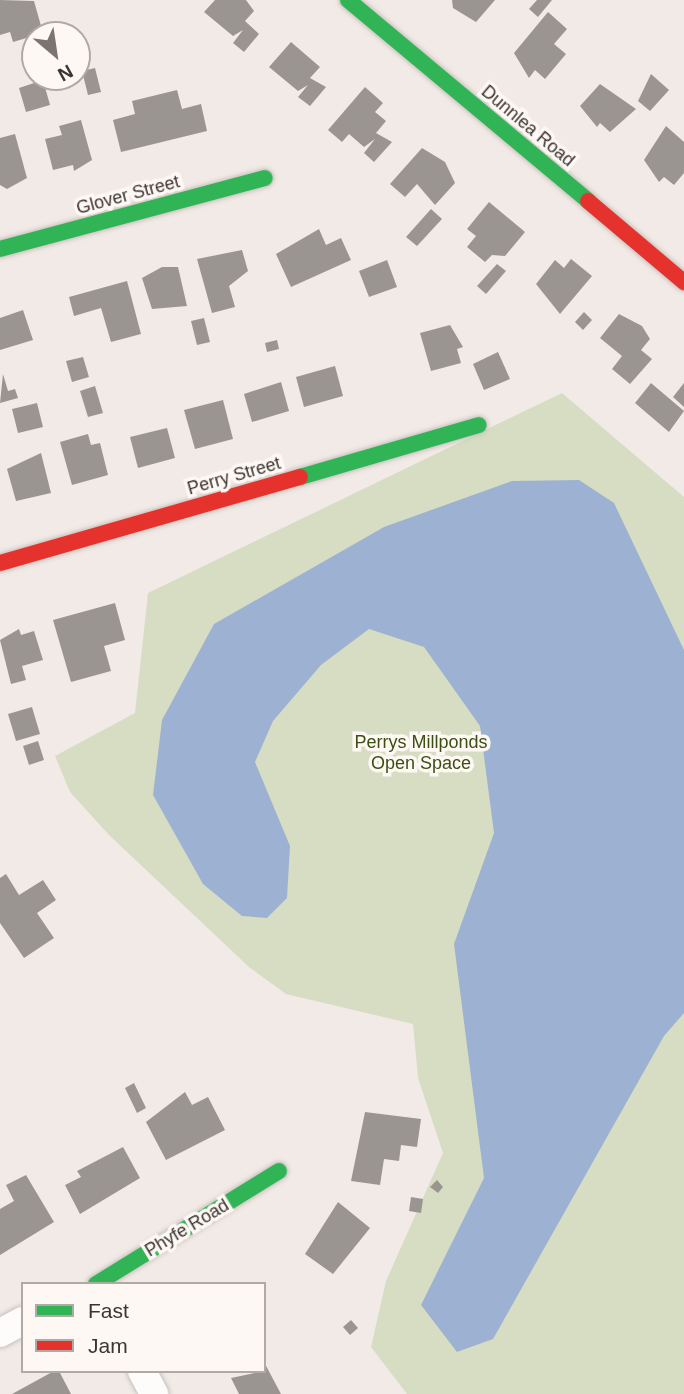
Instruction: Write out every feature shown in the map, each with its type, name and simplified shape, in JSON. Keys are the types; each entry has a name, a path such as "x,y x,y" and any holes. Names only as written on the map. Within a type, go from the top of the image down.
{"street":[{"name":"Dunnlea Road","path":"348,0 684,282"},
{"name":"Glover Street","path":"0,248 265,178"},
{"name":"Perry Street","path":"0,563 479,425"},
{"name":"Phyfe Road","path":"99,1282 279,1171"},
{"path":"0,1333 21,1322"},
{"path":"143,1373 155,1394"}],"green space":[{"name":"Perrys Millponds Open Space","path":"562,393 684,497 684,1394 407,1394 371,1347 386,1281 443,1153 418,1078 413,1024 286,994 249,967 109,835 70,792 55,756 135,713 148,593"}],"water":[{"path":"579,480 614,503 684,650 684,1013 664,1036 493,1339 457,1352 421,1305 484,1178 454,944 494,833 480,726 424,647 369,629 321,665 273,721 255,762 290,846 287,898 267,918 242,916 203,884 153,795 162,720 214,624 384,527 512,481"}],"building":[{"path":"0,0 34,1 40,21 21,21 21,40 13,42 10,32 0,35"},
{"path":"215,0 246,0 254,11 245,21 259,34 244,52 233,43 243,30 233,36 204,12"},
{"path":"452,0 495,0 476,22 453,8"},
{"path":"537,0 552,0 538,17 529,9"},
{"path":"548,12 567,29 554,44 566,54 545,79 535,70 529,78 514,53"},
{"path":"291,42 320,67 310,78 326,87 310,106 298,97 308,85 298,91 269,67"},
{"path":"95,68 101,92 88,95 87,91 91,91 91,69"},
{"path":"651,74 669,90 650,111 638,101"},
{"path":"600,84 636,109 610,132 600,123 597,127 580,106"},
{"path":"365,87 383,103 375,112 386,121 376,133 392,142 374,162 364,153 375,139 364,147 349,134 342,142 328,130"},
{"path":"19,88 21,91 46,91 50,105 26,112"},
{"path":"177,90 182,109 201,104 207,131 121,152 113,120 135,114 132,101"},
{"path":"81,120 92,160 74,171 73,165 53,170 45,139 62,135 59,126"},
{"path":"666,126 684,142 684,173 674,185 664,177 659,182 644,160"},
{"path":"15,134 27,178 7,189 0,185 0,138"},
{"path":"422,148 445,162 455,183 435,205 417,184 405,197 390,184"},
{"path":"489,202 525,232 505,256 492,255 485,262 467,247 476,236 467,229"},
{"path":"431,209 442,219 417,246 406,237"},
{"path":"319,229 326,245 341,238 351,260 291,287 276,254"},
{"path":"242,250 248,271 229,286 235,307 212,313 197,259"},
{"path":"571,259 592,276 560,314 536,284 555,260 564,268"},
{"path":"387,260 397,287 369,297 359,271"},
{"path":"497,264 506,271 486,294 477,286"},
{"path":"162,267 178,267 187,306 152,309 142,278"},
{"path":"127,281 141,334 111,342 101,308 74,316 69,297"},
{"path":"23,310 33,340 0,350 0,318"},
{"path":"584,312 592,320 583,330 575,322"},
{"path":"619,314 642,326 650,339 641,350 652,359 630,384 612,369 622,356 600,338"},
{"path":"204,318 210,342 197,345 191,321"},
{"path":"450,325 463,347 457,349 461,363 431,371 420,333"},
{"path":"277,340 279,349 267,352 265,343"},
{"path":"498,352 510,379 484,390 473,364"},
{"path":"83,357 89,377 72,382 66,361"},
{"path":"335,366 343,396 304,407 296,377"},
{"path":"3,374 8,391 15,389 18,398 0,403"},
{"path":"281,382 289,411 252,422 244,394"},
{"path":"651,383 684,411 669,432 635,403"},
{"path":"684,383 684,407 673,397"},
{"path":"95,386 103,413 88,417 80,391"},
{"path":"223,400 233,439 195,449 184,410"},
{"path":"37,403 43,427 18,433 12,409"},
{"path":"167,428 175,458 138,468 130,437"},
{"path":"88,434 91,445 100,443 108,475 72,485 60,442"},
{"path":"41,453 51,493 16,501 7,469"},
{"path":"115,603 125,640 104,646 111,671 71,682 53,620"},
{"path":"19,629 21,635 34,631 43,660 22,666 26,680 11,684 0,640"},
{"path":"32,707 40,734 16,741 8,714"},
{"path":"38,741 44,760 29,765 23,746"},
{"path":"6,874 19,895 43,880 56,900 37,913 54,938 24,958 0,923 0,878"},
{"path":"134,1083 146,1108 137,1113 125,1088"},
{"path":"185,1092 192,1105 208,1097 225,1130 166,1160 146,1122"},
{"path":"365,1112 421,1119 417,1147 401,1145 399,1161 384,1159 380,1185 351,1181"},
{"path":"123,1147 140,1178 80,1214 65,1185 81,1177 77,1171"},
{"path":"26,1175 54,1222 0,1255 0,1209 14,1201 6,1185"},
{"path":"437,1180 443,1187 438,1193 430,1187"},
{"path":"411,1197 423,1199 421,1213 409,1211"},
{"path":"338,1202 370,1228 333,1274 305,1254"},
{"path":"351,1320 358,1328 350,1335 343,1327"},
{"path":"266,1366 281,1394 239,1394 231,1378 266,1373"},
{"path":"50,1373 60,1373 71,1394 12,1394"}],"traffic: fast":[{"path":"348,0 588,201"},
{"path":"0,249 265,178"},
{"path":"300,477 479,425"},
{"path":"99,1282 279,1171"}],"traffic: jam":[{"path":"588,201 684,282"},
{"path":"0,563 300,477"}]}
